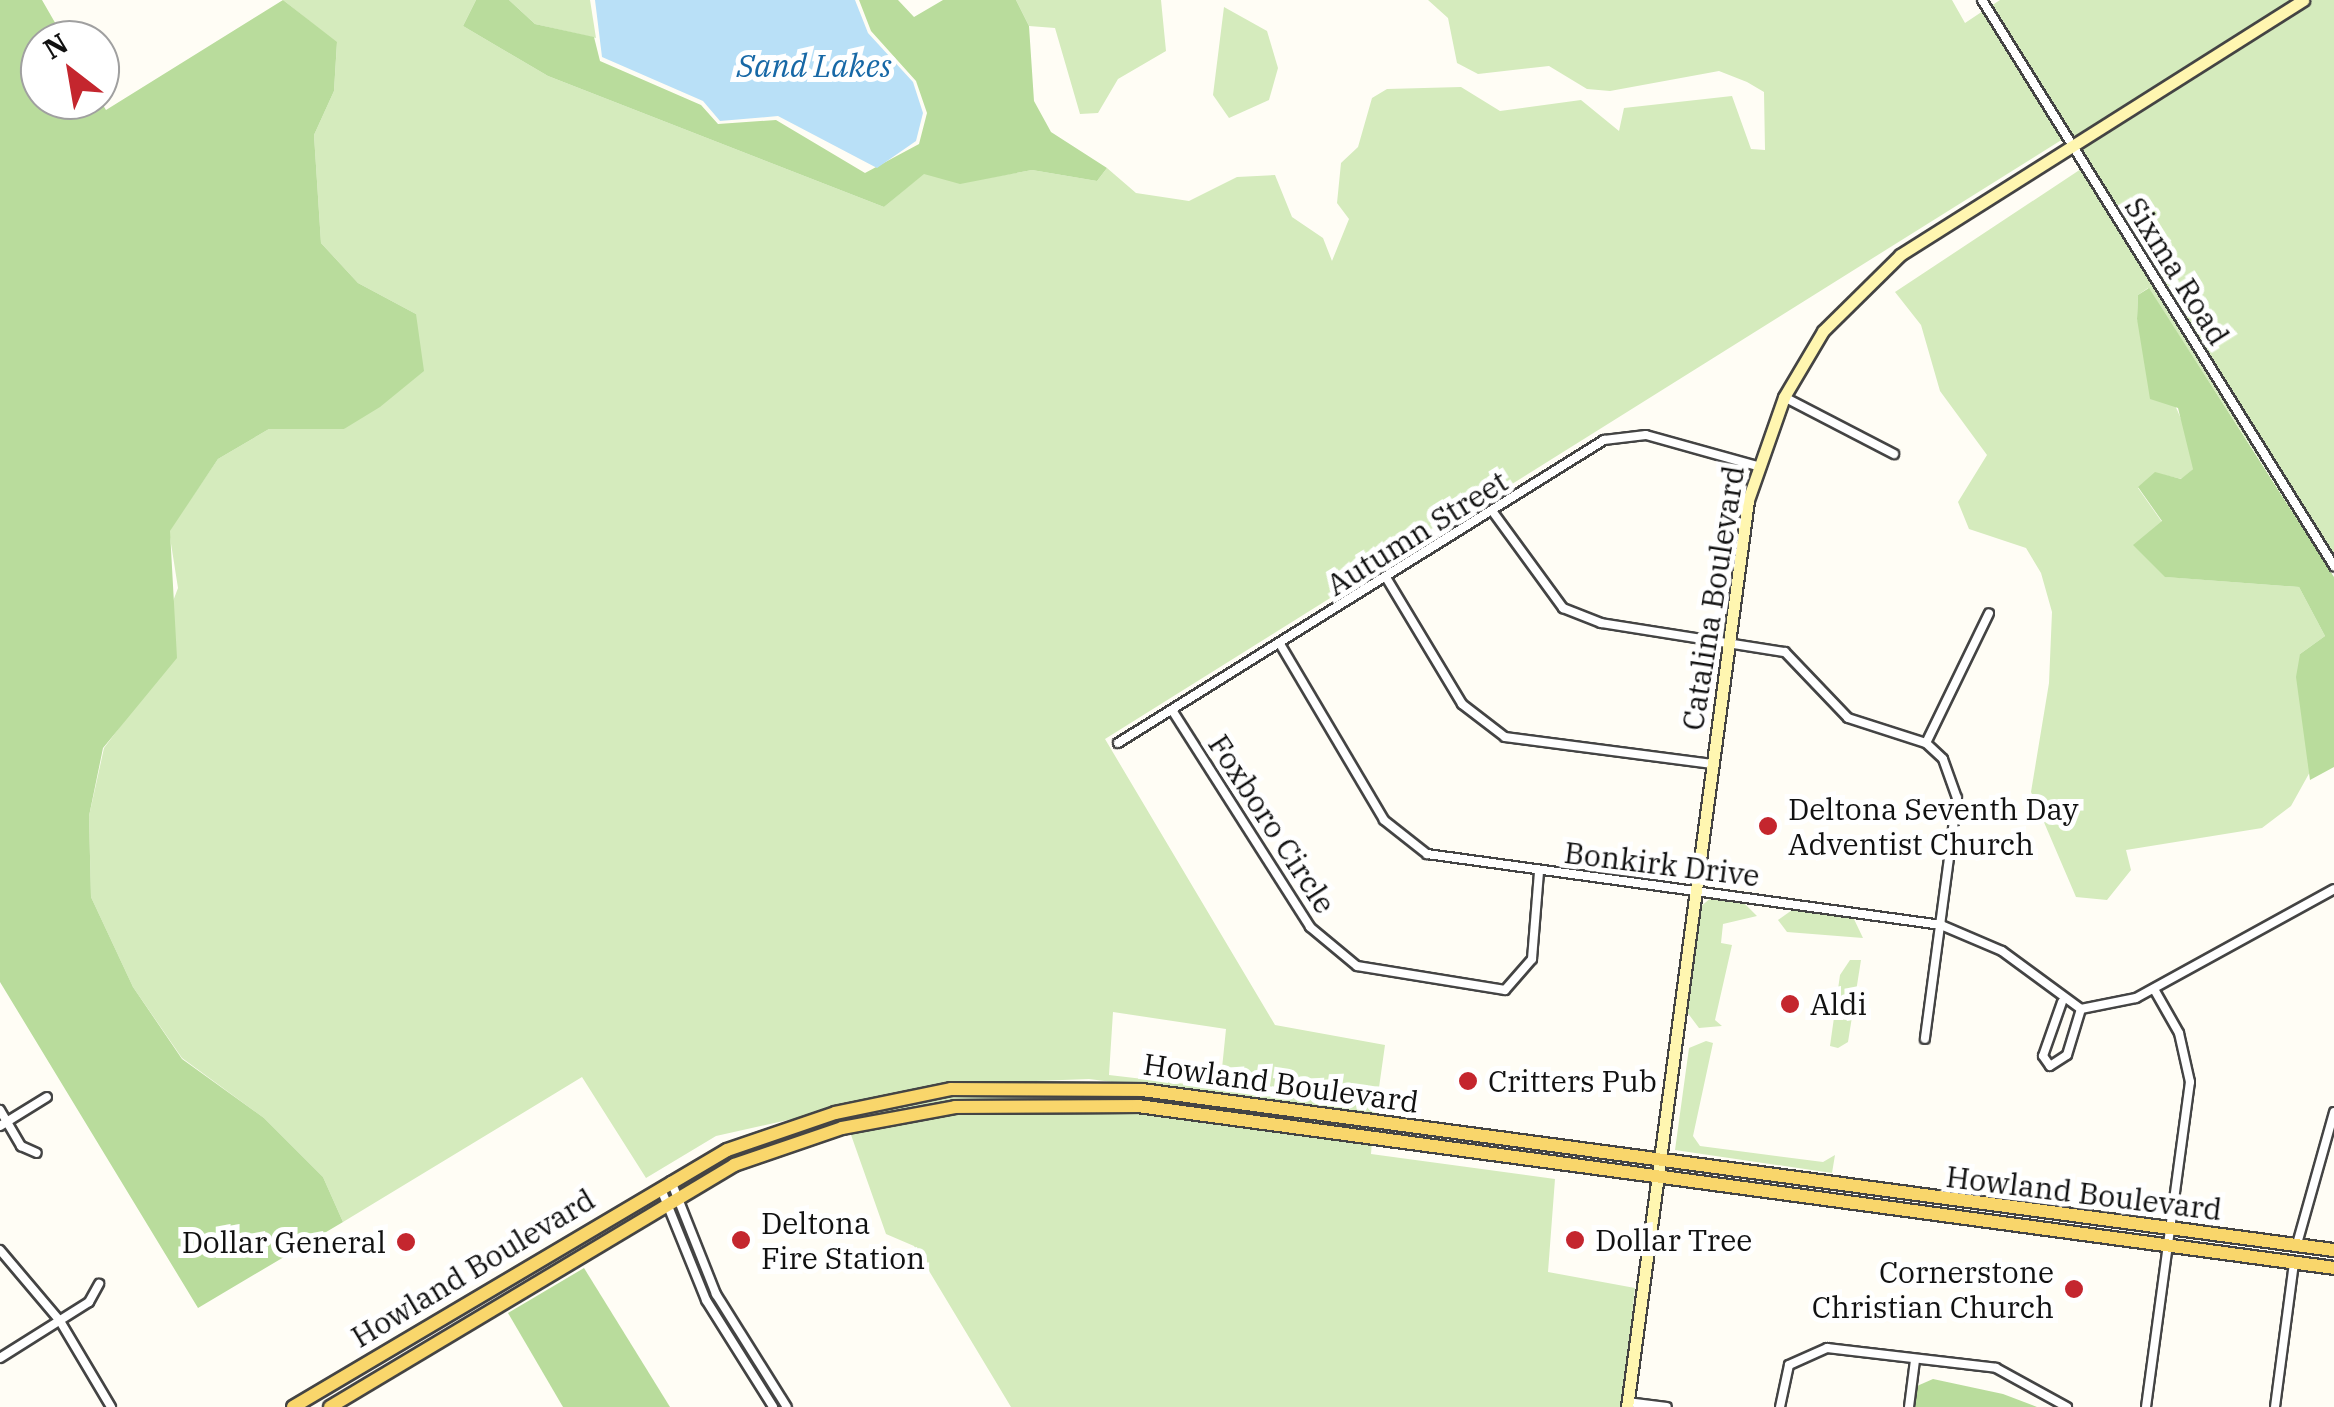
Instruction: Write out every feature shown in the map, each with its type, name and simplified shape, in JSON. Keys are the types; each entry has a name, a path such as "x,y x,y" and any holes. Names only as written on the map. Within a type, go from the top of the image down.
{"main road":[{"name":"Howland Boulevard","path":"294,1407 665,1182 835,1112 1030,1084 1142,1090 2334,1250"},
{"name":"Howland Boulevard","path":"330,1407 734,1165 842,1128 1036,1102 1177,1111 2334,1268"}],"street":[{"name":"Sixma Road","path":"1982,0 2334,566"},
{"name":"Catalina Boulevard","path":"1627,1405 1712,764 1757,466 1784,397 1823,330 1872,277 2303,0"},
{"path":"1784,397 1894,454"},
{"name":"Autumn Street","path":"1118,743 1624,435 1757,466"},
{"path":"1493,512 1563,608 1785,652 1848,718 1926,743 1956,786 1925,1039"},
{"path":"1386,578 1462,704 1492,729 1520,741 1712,764"},
{"path":"1926,743 1989,613"},
{"name":"Bonkirk Drive","path":"1280,644 1406,842 1438,858 1941,925 2002,951 2062,1002 2081,1008"},
{"name":"Foxboro Circle","path":"1172,710 1310,927 1357,966 1505,990 1532,959 1539,872"},
{"path":"2062,1002 2043,1056 2050,1066 2067,1056 2081,1008 2154,990 2334,889"},
{"path":"2146,1407 2190,1064 2154,990"},
{"path":"3,1124 47,1097"},
{"path":"0,1110 3,1124 37,1153"},
{"path":"2297,1244 2334,1112"},
{"path":"665,1182 716,1294 786,1407"},
{"path":"674,1199 706,1300 772,1407"},
{"path":"0,1250 60,1321 111,1407"},
{"path":"2275,1407 2294,1262"},
{"path":"0,1358 60,1321 98,1284"},
{"path":"1780,1407 1789,1365 1811,1350 1996,1368 2067,1407"},
{"path":"1909,1407 1915,1360"},
{"path":"1627,1405 1667,1407"}],"green space":[{"path":"0,0 42,0 54,20 20,20 20,120 120,120 120,101 283,0 337,42 334,91 314,135 321,243 358,283 416,314 424,371 380,407 344,429 269,429 218,459 170,531 177,658 103,748 89,816 91,897 133,987 182,1059 264,1118 323,1177 343,1222 198,1308 0,982"},
{"path":"283,0 476,0 463,26 548,76 884,207 924,173 960,183 1032,170 1097,181 1107,168 1136,193 1189,201 1237,177 1275,175 1292,217 1323,238 1332,261 1349,219 1337,203 1341,163 1358,147 1372,98 1387,89 1461,87 1500,111 1581,100 1619,131 1624,108 1732,96 1751,149 1765,150 1764,92 1747,82 1719,71 1610,91 1587,89 1549,66 1478,74 1457,63 1448,18 1428,0 1952,0 1965,23 1983,11 2063,139 1105,739 1275,1025 1385,1045 1375,1116 1089,1079 950,1084 716,1136 646,1178 582,1077 343,1222 323,1177 264,1118 182,1058 133,987 91,897 89,816 104,748 131,712 178,588 169,531 218,459 269,429 344,429 416,314 358,283 321,243 314,135 334,91 337,43","holes":["1113,1012 1226,1029 1220,1088 1109,1075"]},
{"path":"476,0 509,0 535,24 594,37 600,61 701,105 718,124 776,120 865,173 919,144 927,113 916,81 871,31 859,0 898,0 914,17 943,0 1016,0 1029,26 1034,101 1051,132 1107,168 1097,181 1032,170 960,184 924,174 884,207 548,76 463,26"},
{"path":"509,0 590,0 596,38 535,24"},
{"path":"1016,0 1161,0 1166,51 1118,79 1098,113 1080,114 1055,28 1029,26"},
{"path":"2000,0 2293,0 2073,140 1991,6"},
{"path":"2312,0 2334,0 2334,557 2079,148"},
{"path":"1224,7 1267,31 1278,68 1269,100 1229,118 1213,95"},
{"path":"2081,169 2334,574 2148,288 2138,295 2137,319 2193,446 2193,469 2182,479 2155,473 2138,488 2162,522 2134,545 2166,577 2299,587 2325,636 2300,654 2311,770 2291,806 2262,828 2126,850 2131,870 2107,900 2076,897 2031,792 2049,683 2052,612 2041,573 2026,548 1969,529 1958,502 1987,455 1940,391 1921,325 1895,292"},
{"path":"2149,288 2334,577 2334,767 2310,780 2296,677 2300,654 2325,636 2299,587 2165,577 2133,545 2162,521 2138,487 2155,472 2181,479 2193,469 2178,408 2150,399 2137,319 2138,295"},
{"path":"1712,897 1742,901 1757,916 1723,924 1721,943 1732,945 1715,1020 1722,1026 1699,1028 1687,1012 1700,907"},
{"path":"1795,908 1853,917 1863,938 1787,932 1778,920"},
{"path":"1850,960 1861,960 1848,1042 1838,1048 1830,1046 1840,975"},
{"path":"1706,1041 1713,1043 1693,1136 1700,1146 1823,1162 1835,1155 1832,1173 1675,1150 1689,1048"},
{"path":"1089,1089 1374,1125 1373,1131 1089,1098 844,1116 952,1094"},
{"path":"1138,1111 1372,1141 1371,1154 1555,1179 1548,1272 1635,1288 1622,1407 1011,1407 914,1246 886,1234 850,1132 956,1112"},
{"path":"584,1268 670,1407 563,1407 508,1313"},
{"path":"1933,1379 2003,1394 2037,1407 1915,1407 1917,1386"}],"water":[{"name":"Sand Lakes","path":"595,0 855,0 868,33 913,82 923,113 916,141 877,168 778,116 720,121 703,101 602,57"}],"place":[{"name":"Deltona Seventh Day Adventist Church","path":"1768,826"},
{"name":"Aldi","path":"1790,1004"},
{"name":"Critters Pub","path":"1468,1081"},
{"name":"Deltona Fire Station","path":"741,1240"},
{"name":"Dollar Tree","path":"1575,1240"},
{"name":"Dollar General","path":"406,1242"},
{"name":"Cornerstone Christian Church","path":"2074,1289"}]}
